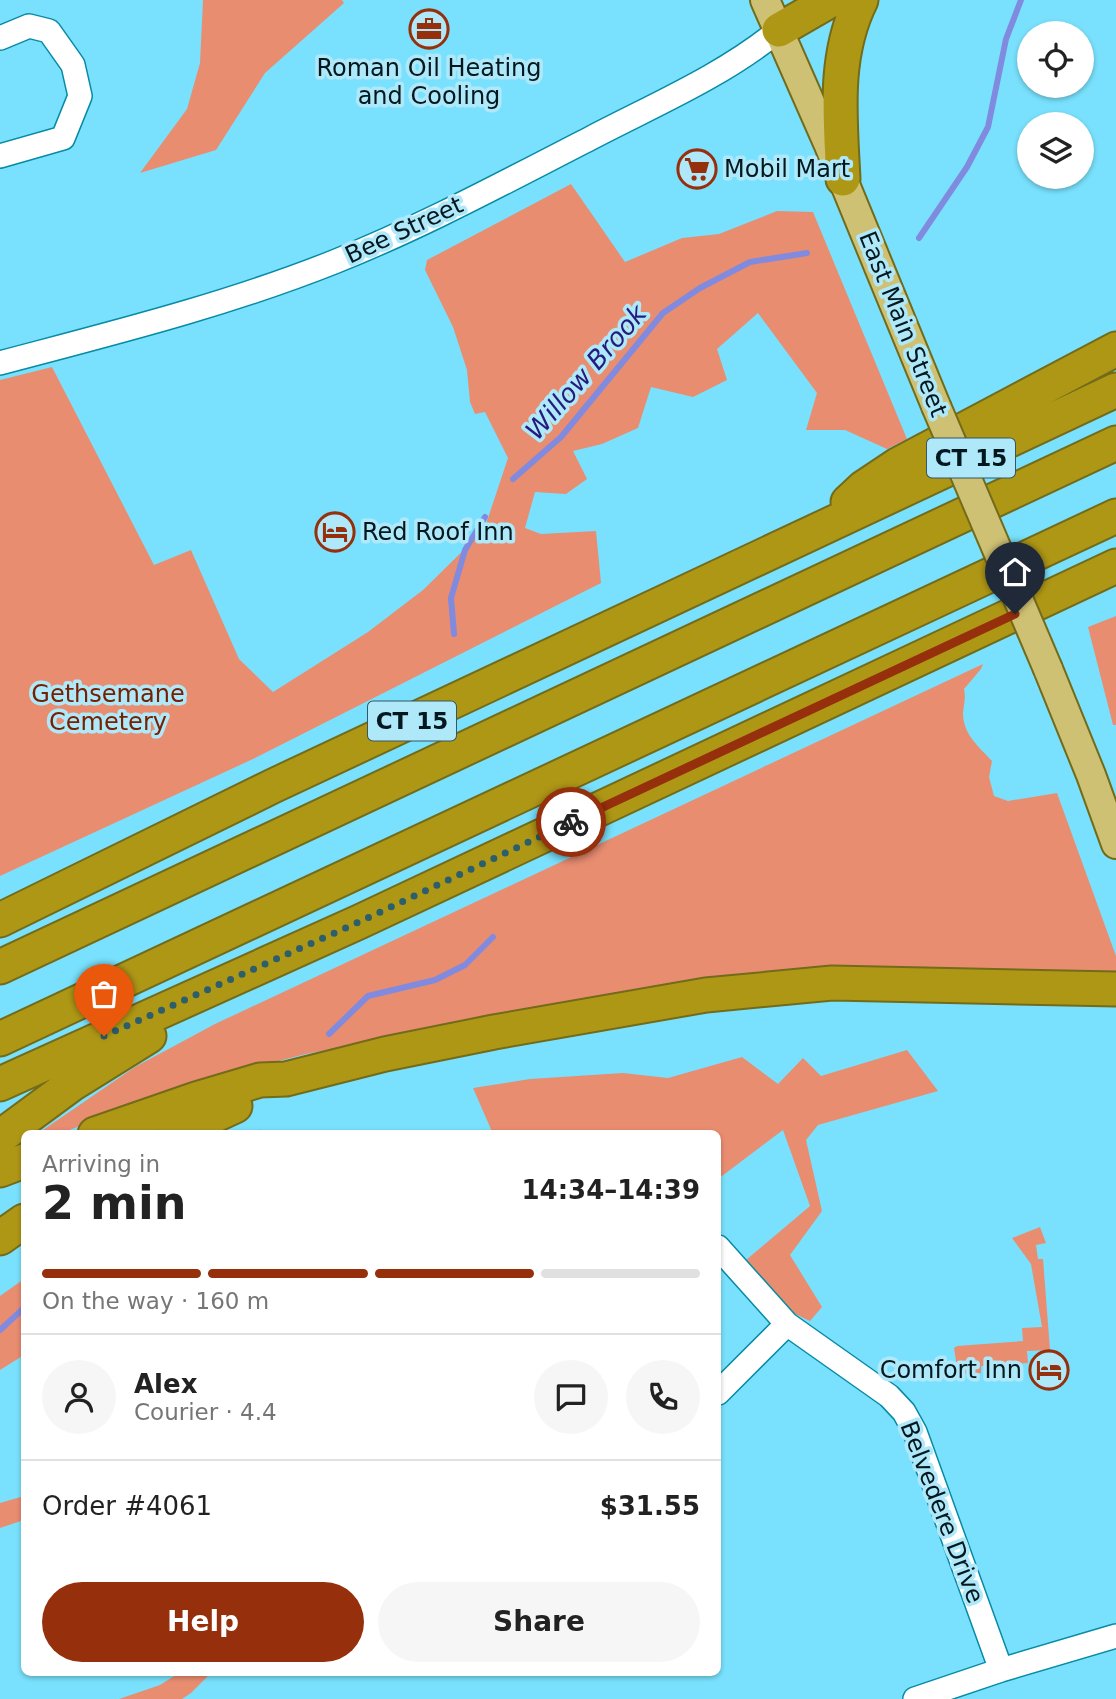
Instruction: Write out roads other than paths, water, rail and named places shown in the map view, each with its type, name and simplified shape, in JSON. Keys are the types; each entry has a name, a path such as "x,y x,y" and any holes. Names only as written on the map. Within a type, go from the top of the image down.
{"highway":[{"path":"779,30 799,0"},
{"path":"779,30 831,0"},
{"path":"843,179 840,80 845,40 861,0"},
{"path":"825,527 877,477 1116,349"},
{"name":"CT 15","path":"0,920 272,786 1116,390"},
{"path":"0,967 1116,443"},
{"path":"0,1039 1116,516"},
{"path":"0,1084 292,952 1116,566"},
{"path":"0,1137 110,1058 251,985 292,952"},
{"path":"108,1130 260,1080 286,1079 385,1054 672,1000 758,988 860,983 1116,989"},
{"path":"183,1130 267,1092 286,1079"},
{"path":"0,1170 21,1162"},
{"path":"0,1238 21,1223"}],"main road":[{"name":"East Main Street","path":"765,0 1048,669 1116,844"}],"street":[{"path":"0,38 29,26 49,31 73,65 80,96 63,138 0,156"},
{"name":"Bee Street","path":"0,363 214,304 357,253 496,187 671,96 744,56 779,30"},
{"name":"Belvedere Drive","path":"721,1251 787,1324 889,1396 904,1412 915,1432 1002,1670"},
{"path":"721,1390 787,1324"},
{"path":"915,1699 1116,1636"}],"waterway":[{"name":"Willow Brook","path":"919,238 967,167 988,127 1006,39 1021,0"},
{"name":"Willow Brook","path":"513,479 561,437 663,313 700,288 750,262 807,253"},
{"name":"Willow Brook","path":"454,634 451,598 465,550 485,517"},
{"name":"Willow Brook","path":"329,1034 368,996 435,980 465,965 493,937"},
{"name":"Willow Brook","path":"0,1330 21,1311"}],"place":[{"name":"Roman Oil Heating and Cooling","path":"429,29"},
{"name":"Mobil Mart","path":"697,169"},
{"name":"Red Roof Inn","path":"335,532"},
{"name":"Comfort Inn","path":"1049,1370"}],"park label":[{"name":"Gethsemane Cemetery","path":"108,708"}]}
